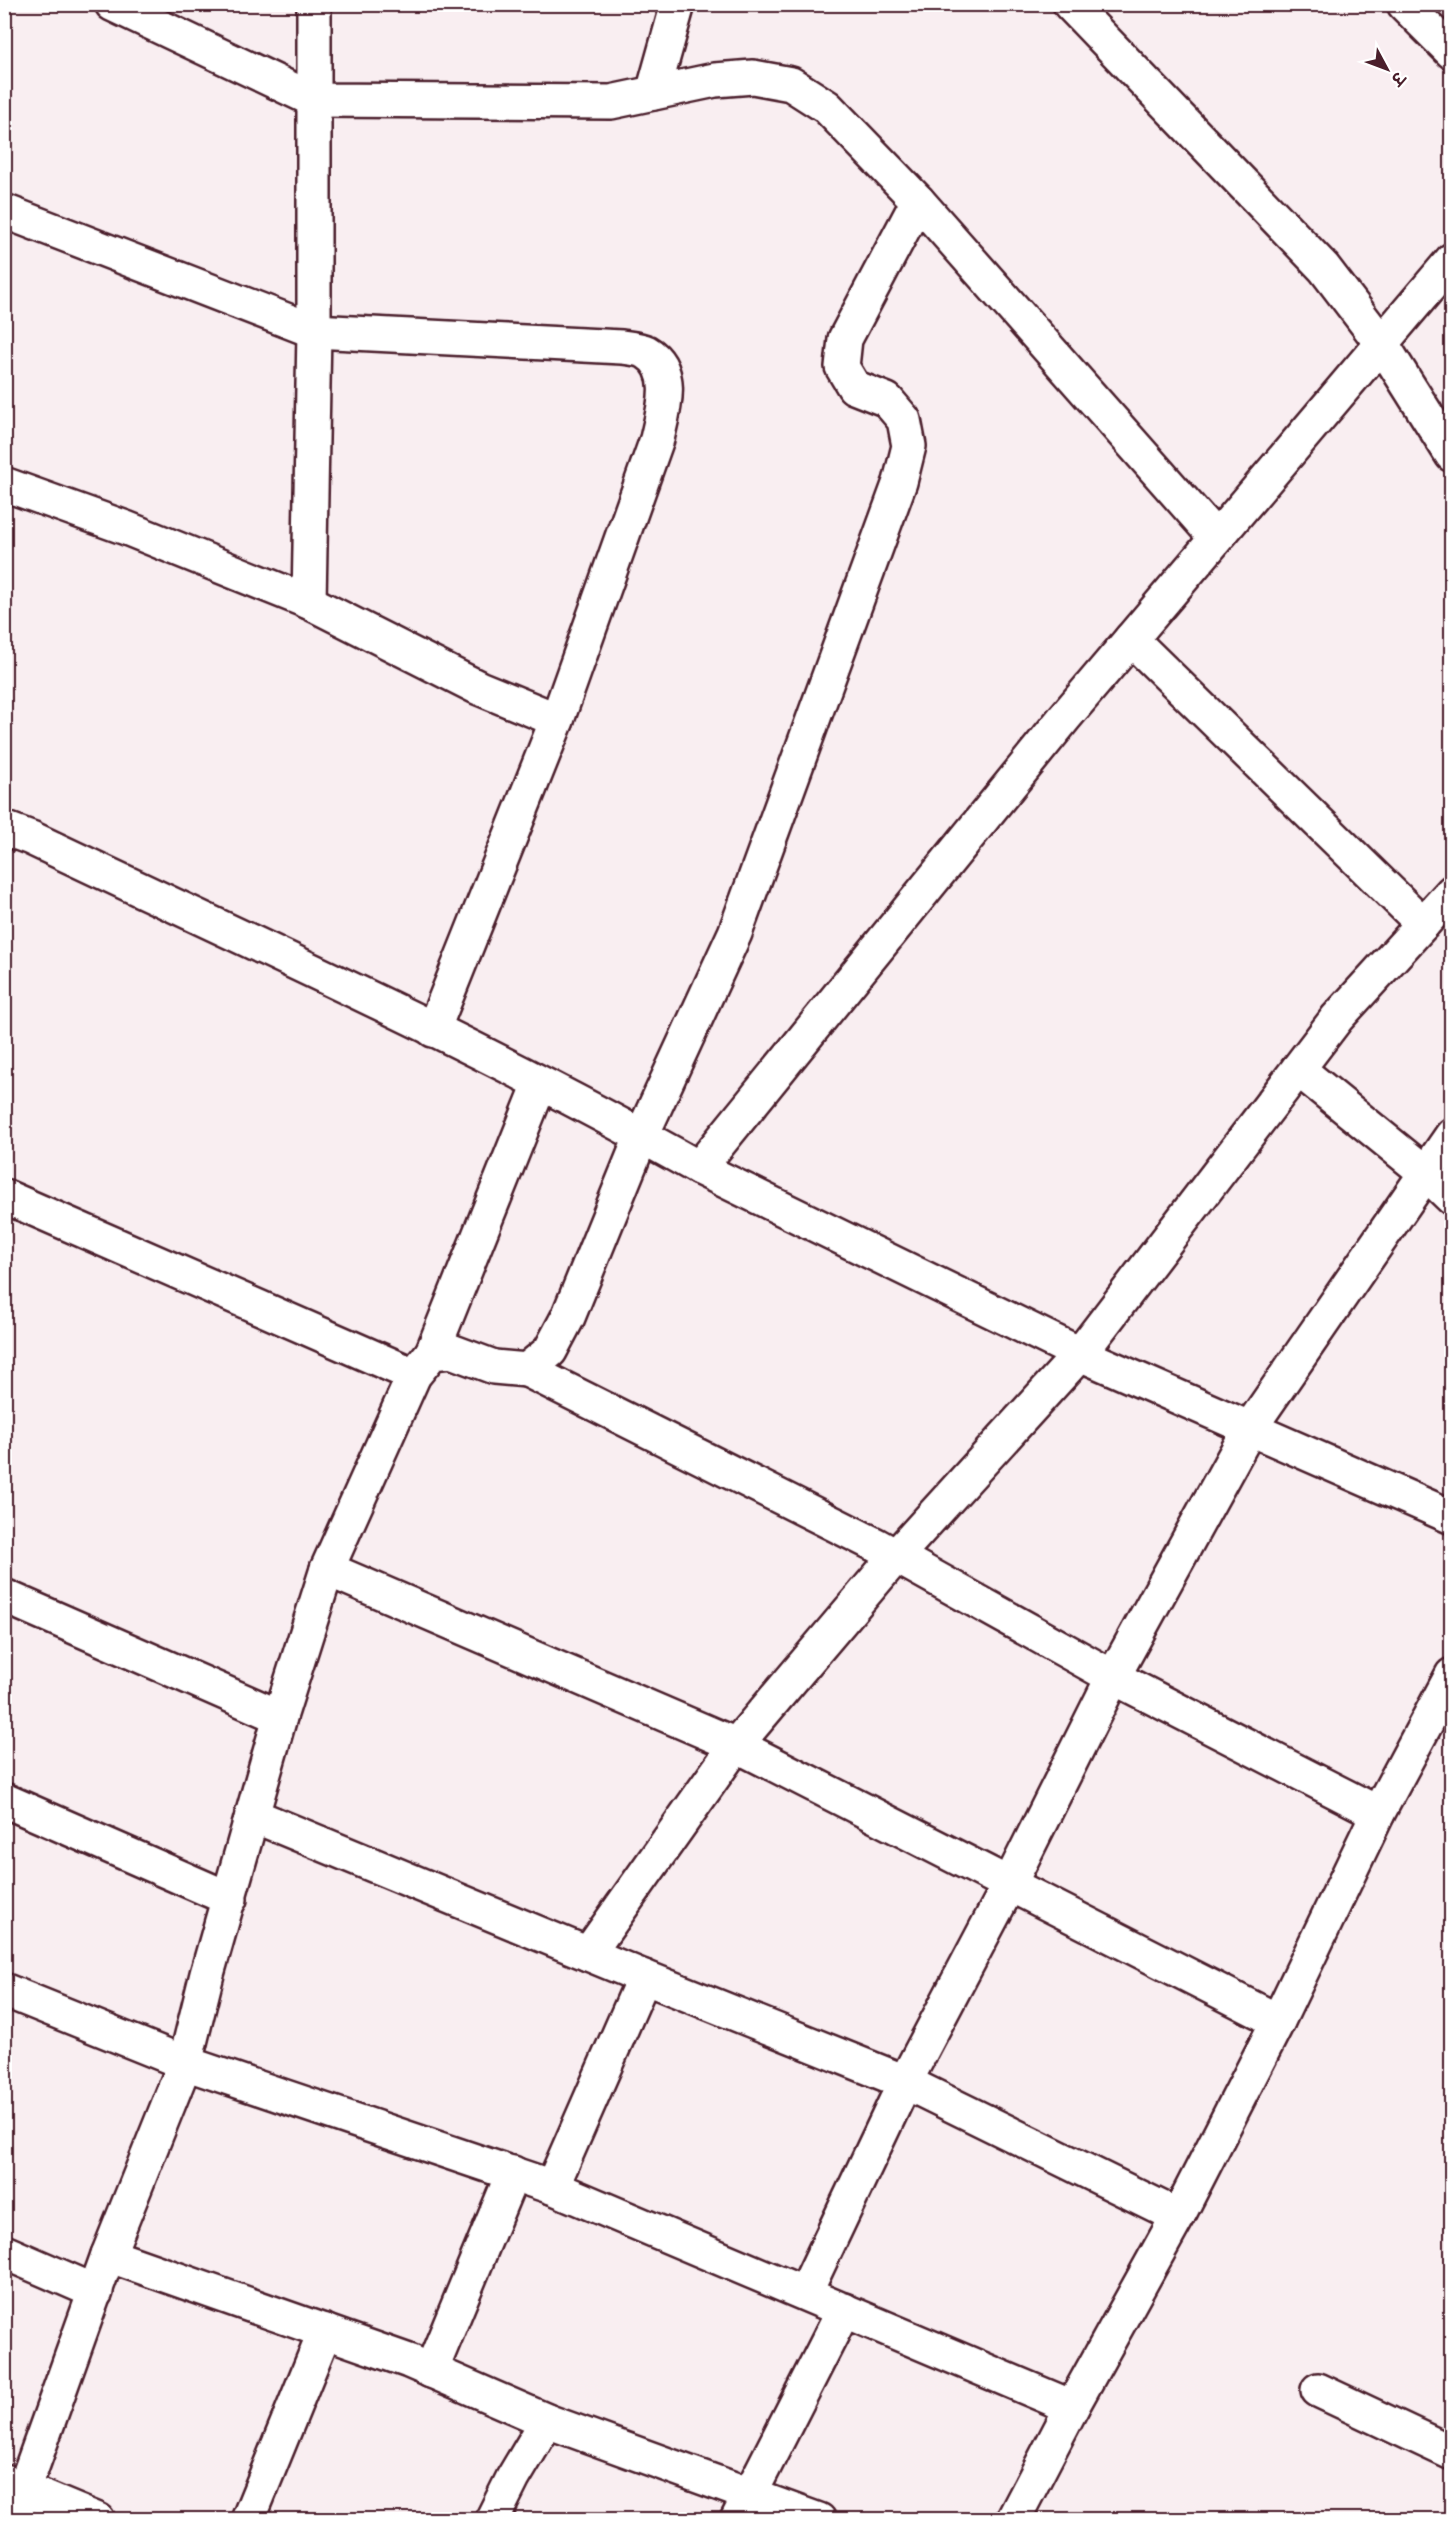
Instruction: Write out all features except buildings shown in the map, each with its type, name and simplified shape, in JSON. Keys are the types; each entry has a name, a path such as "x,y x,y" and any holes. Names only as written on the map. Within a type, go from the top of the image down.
{"street":[{"path":"112,4 314,100 611,102 716,80 753,77 791,84 827,107 918,201 1216,538"},
{"path":"309,602 314,331 314,4"},
{"path":"653,93 678,4"},
{"path":"1070,4 1324,268 1382,344 1452,455"},
{"path":"1404,4 1452,52"},
{"path":"527,1370 550,1351 568,1317 642,1135 735,933 900,482 909,446 904,420 887,400 854,387 842,367 845,339 918,201"},
{"path":"4,210 314,331 622,347 645,352 661,367 666,397 657,440 557,720 434,1030"},
{"path":"699,1168 1065,717 1452,260"},
{"path":"4,484 126,528 309,602 479,688 557,720"},
{"path":"1131,639 1423,924"},
{"path":"4,828 31,838 434,1030 642,1135 699,1168 1080,1354 1452,1517"},
{"path":"588,1954 736,1745 896,1556 1080,1354 1337,1018 1452,892"},
{"path":"1298,1069 1426,1173 1452,1198"},
{"path":"13,2520 13,2485 96,2292 108,2255 185,2062 207,1974 280,1717 327,1569 423,1364 540,1084"},
{"path":"805,2293 905,2082 1010,1883 1113,1677 1250,1428 1452,1135"},
{"path":"4,1196 423,1364 451,1351 494,1367 527,1370 896,1556 1113,1677 1378,1813"},
{"path":"327,1569 736,1745 1278,2021"},
{"path":"4,1596 280,1717"},
{"path":"1013,2520 1072,2407 1178,2216 1278,2021 1378,1813 1452,1675"},
{"path":"4,1800 230,1899"},
{"path":"252,1815 905,2082 1178,2216"},
{"path":"552,2187 644,1977"},
{"path":"4,1990 185,2062 552,2187 1072,2407"},
{"path":"431,2371 513,2173"},
{"path":"4,2252 96,2292"},
{"path":"108,2255 325,2331 431,2371 743,2507 819,2520"},
{"path":"743,2507 844,2310"},
{"path":"248,2520 325,2331"},
{"path":"1318,2390 1452,2453"},
{"path":"492,2520 513,2478 548,2421"},
{"path":"13,2485 98,2520"}]}
